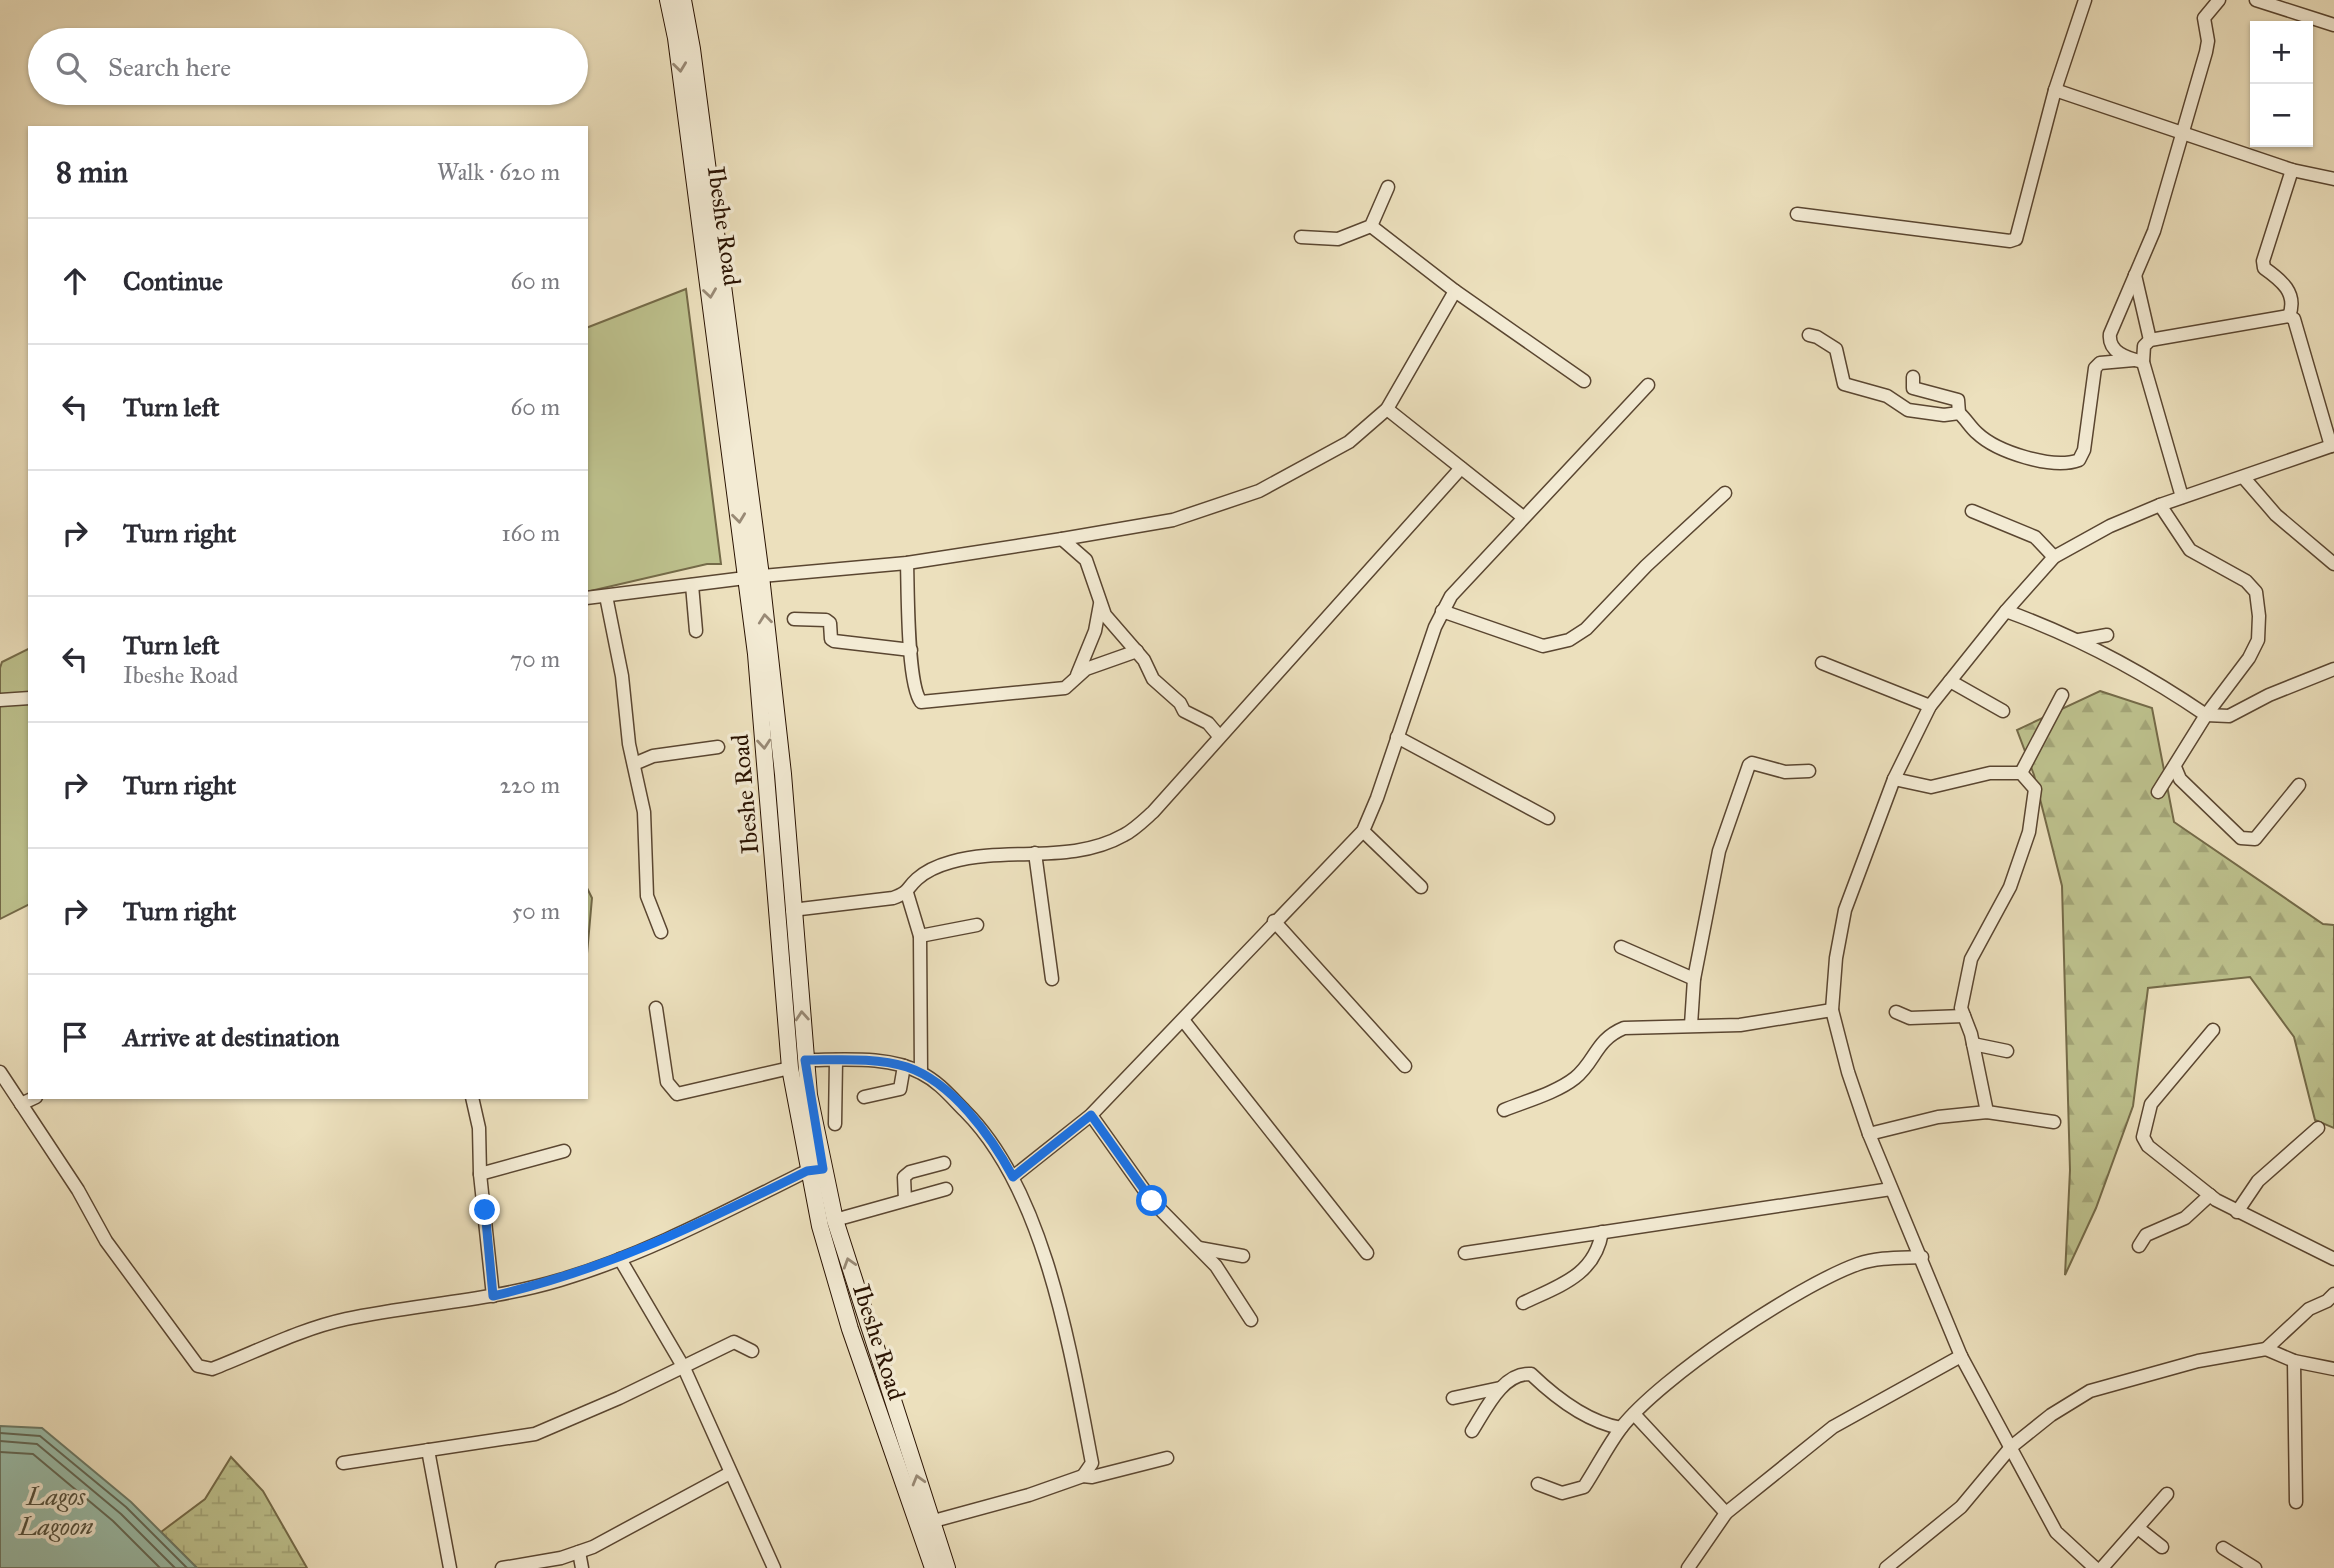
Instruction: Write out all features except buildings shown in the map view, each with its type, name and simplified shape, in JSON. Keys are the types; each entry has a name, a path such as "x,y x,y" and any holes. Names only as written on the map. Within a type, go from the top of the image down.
{"main road":[{"name":"Ibeshe Road","path":"668,0 676,38 783,774 815,1170 835,1220 947,1568"},
{"name":"Ibeshe Road","path":"682,0 692,49 754,577 790,1068 850,1329 933,1568"}],"street":[{"path":"1797,214 2010,241 2016,239 2055,90 2085,0"},
{"path":"2138,361 2113,350 2109,343 2120,304 2154,231 2183,133 2208,41 2204,18 2219,0"},
{"path":"2256,0 2334,25"},
{"path":"2055,90 2292,170 2334,179"},
{"path":"2289,316 2293,307 2286,283 2264,268 2263,261 2292,170"},
{"path":"1301,237 1338,239 1371,226 1388,187"},
{"path":"1371,226 1455,291 1584,381"},
{"path":"2135,275 2150,340"},
{"path":"588,598 754,577 907,564 1062,540 1173,520 1259,491 1349,442 1387,409 1455,291"},
{"path":"2086,1565 2056,1532 1961,1356 1922,1257 1891,1189 1848,1072 1832,1010 1836,957 1845,910 1894,779 1930,706 2006,611 2054,557 2110,526 2161,505 2244,478 2333,445 2294,319 2289,316 2150,340 2144,346 2138,361 2182,498"},
{"path":"1809,335 1836,349 1844,384 1886,396 1908,410 1944,415 1959,413"},
{"path":"1913,377 1913,388 1958,400 1959,413 1977,433 1999,446 2041,462 2070,464 2079,460 2084,450 2095,368 2100,363 2138,361"},
{"path":"1013,1177 1091,1115 1273,921 1317,882 1363,831 1441,611 1451,596 1523,517 1648,385"},
{"path":"1387,409 1523,517"},
{"path":"792,910 893,898 907,893 917,879 951,862 981,855 1049,854 1098,846 1124,835 1153,812 1461,468"},
{"path":"2244,478 2276,515 2334,564"},
{"path":"1441,611 1543,646 1569,640 1586,629 1646,566 1725,494"},
{"path":"2158,792 2206,715 2238,674 2258,640 2256,592 2246,582 2190,550 2161,505"},
{"path":"1972,511 2035,537 2054,557"},
{"path":"1062,540 1086,560 1105,615 1137,651 1153,680 1180,702 1184,710 1208,723 1219,736"},
{"path":"907,564 911,650 916,696 922,702 929,704 1065,688 1086,669 1137,651"},
{"path":"692,585 696,631"},
{"path":"606,596 644,812 647,896 661,932"},
{"path":"1075,678 1095,631 1100,604"},
{"path":"2006,611 2078,640 2147,676 2206,715 2229,716 2269,695 2334,669"},
{"path":"794,619 827,620 830,623 831,639 834,641 911,650"},
{"path":"2078,640 2107,635"},
{"path":"1822,663 1930,706"},
{"path":"1950,681 2003,711"},
{"path":"2021,773 2062,695"},
{"path":"0,700 28,698"},
{"path":"1397,737 1548,818"},
{"path":"634,764 653,757 718,747"},
{"path":"1690,1025 1694,979 1719,851 1749,765 1752,763 1785,772 1809,771"},
{"path":"2175,767 2180,779 2241,838 2248,841 2255,839 2299,785"},
{"path":"1894,779 1931,787 1990,773 2021,773 2035,789 2029,832 2010,887 1971,959 1961,1007 1973,1044 1987,1112"},
{"path":"1363,831 1421,887"},
{"path":"1035,853 1052,979"},
{"path":"907,893 920,936 920,1072"},
{"path":"1273,921 1405,1066"},
{"path":"920,936 977,925"},
{"path":"1621,947 1694,979"},
{"path":"656,1008 667,1082 670,1090 677,1094 790,1068"},
{"path":"1504,1110 1568,1083 1578,1076 1609,1034 1624,1028 1740,1025 1832,1010"},
{"path":"1896,1012 1910,1018 1964,1016"},
{"path":"1183,1020 1367,1253"},
{"path":"2213,1030 2151,1104 2143,1137 2148,1146 2210,1195 2237,1212 2334,1259"},
{"path":"1973,1044 2007,1051"},
{"path":"805,1060 904,1066 920,1072 945,1089 986,1132 1013,1177 1053,1285 1074,1367 1092,1463 1083,1476"},
{"path":"835,1124 836,1060"},
{"path":"864,1097 901,1090 904,1066"},
{"path":"0,1072 4,1089 21,1104 78,1190 106,1241 198,1366 212,1369 300,1333 344,1319 493,1296 559,1280 674,1237 815,1170"},
{"path":"21,1104 32,1099"},
{"path":"472,1099 479,1128 480,1174 493,1296"},
{"path":"1869,1134 1938,1117 1987,1112 2054,1122"},
{"path":"1091,1115 1152,1201 1225,1277 1251,1320"},
{"path":"2237,1212 2258,1181 2318,1128"},
{"path":"480,1174 564,1151"},
{"path":"905,1200 904,1177 910,1172 944,1163"},
{"path":"835,1220 946,1189"},
{"path":"1465,1252 1891,1189"},
{"path":"2139,1246 2146,1236 2185,1218 2210,1195"},
{"path":"1523,1303 1577,1278 1599,1248 1601,1233"},
{"path":"1199,1248 1243,1256"},
{"path":"1538,1483 1562,1493 1584,1487 1621,1428 1634,1414 1745,1326 1843,1270 1881,1259 1922,1257"},
{"path":"620,1259 684,1368 774,1568"},
{"path":"1886,1568 1961,1507 2011,1447 2051,1415 2090,1391 2198,1361 2266,1349 2309,1309 2327,1301 2334,1294"},
{"path":"343,1463 535,1434 684,1368 734,1342 752,1351"},
{"path":"2266,1349 2294,1361 2334,1369"},
{"path":"1688,1568 1726,1513 1833,1427 1961,1356"},
{"path":"2294,1361 2296,1503"},
{"path":"1453,1398 1500,1388 1522,1373 1531,1374 1588,1417 1621,1428"},
{"path":"1472,1431 1500,1388"},
{"path":"1634,1414 1726,1513"},
{"path":"428,1450 450,1568"},
{"path":"930,1522 1028,1495 1083,1476 1091,1477 1167,1458"},
{"path":"502,1568 579,1552 730,1474"},
{"path":"2102,1568 2167,1494"},
{"path":"2138,1528 2162,1546"},
{"path":"2223,1548 2255,1568"},
{"path":"579,1552 582,1568"}],"green space":[{"path":"686,289 721,564 707,564 588,592 588,327"},
{"path":"28,649 28,905 0,919 0,668 2,662"},
{"path":"2100,691 2152,708 2174,822 2323,924 2334,925 2334,1128 2315,1120 2294,1037 2250,977 2148,988 2133,1106 2096,1208 2065,1275 2070,1170 2062,886 2034,775 2017,730"},
{"path":"588,890 592,898 588,943"},
{"path":"231,1457 263,1491 307,1568 197,1568 161,1532 205,1499"}],"water":[{"name":"Lagos Lagoon","path":"0,1426 42,1428 131,1502 197,1568 0,1568"}],"route":[{"path":"485,1210 493,1296 559,1280 620,1259 674,1237 807,1171 823,1169 805,1060 888,1063 920,1072 945,1089 986,1132 1013,1177 1091,1115 1116,1154 1152,1201"}]}
